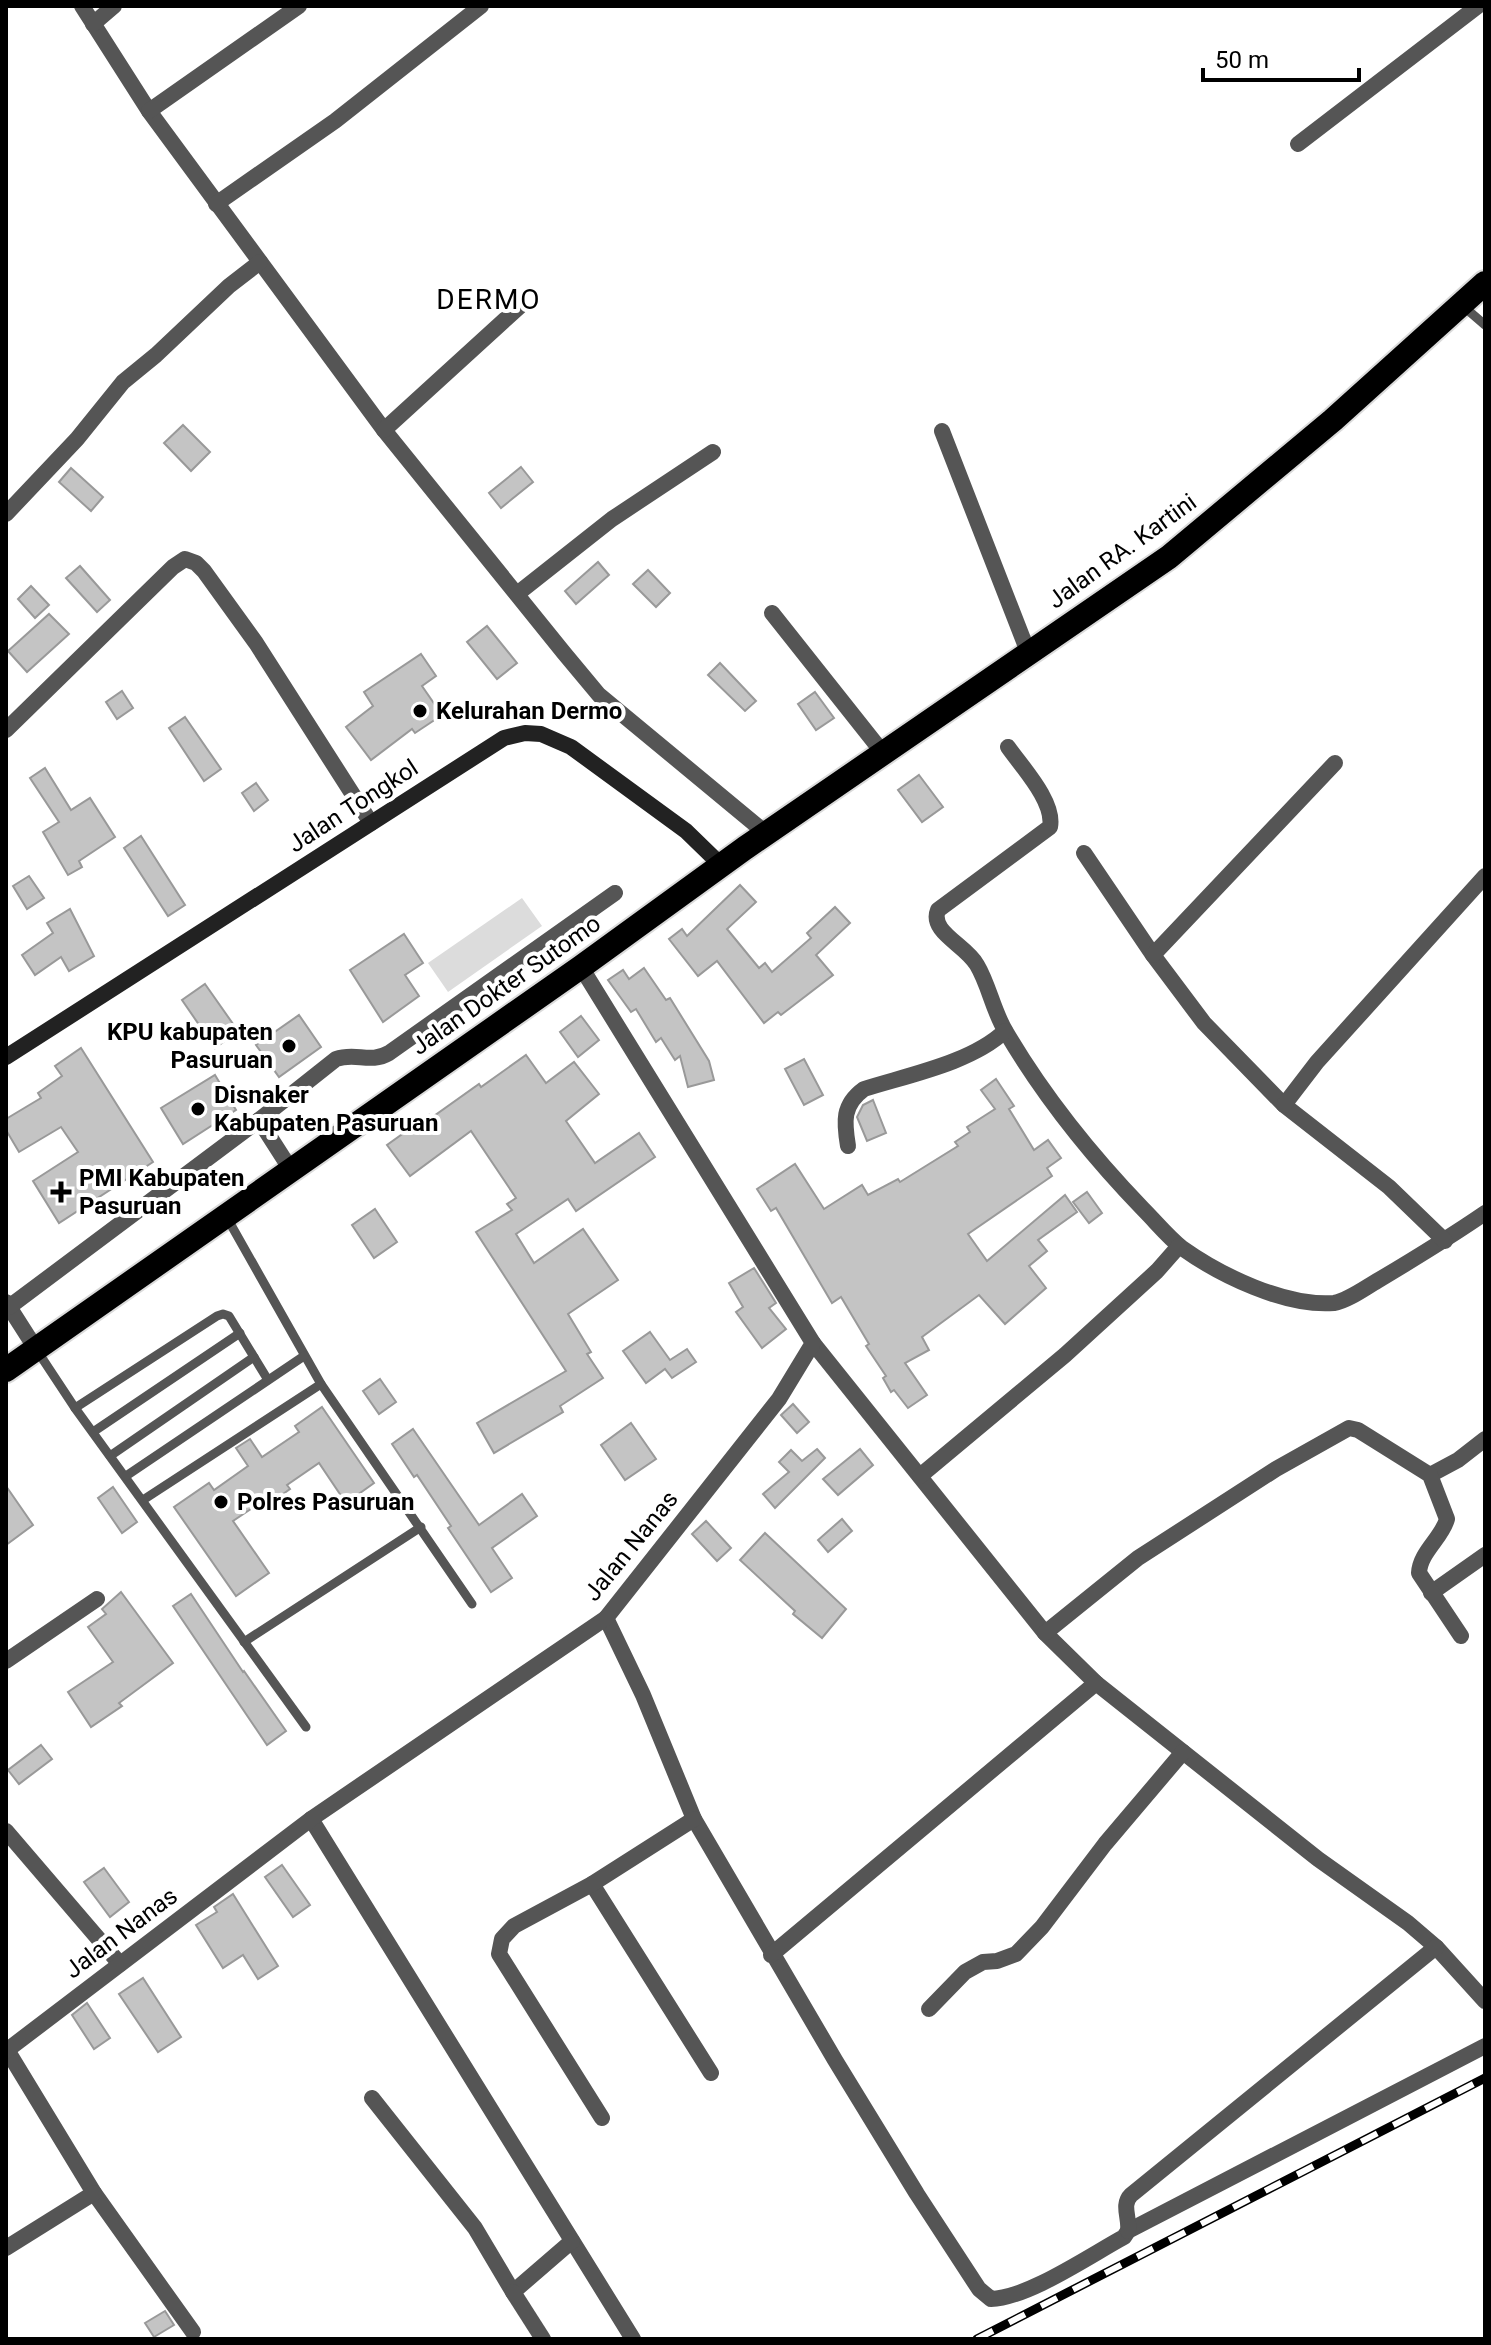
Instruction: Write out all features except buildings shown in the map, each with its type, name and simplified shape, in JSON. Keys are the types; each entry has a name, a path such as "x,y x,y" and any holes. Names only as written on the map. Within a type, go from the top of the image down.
{"highway":[{"name":"Jalan RA. Kartini","path":"755,842 1169,557 1333,420 1485,283"},
{"name":"Jalan Dokter Sutomo","path":"6,1370 755,842"}],"street":[{"path":"82,6 149,111 216,204 254,266 384,430 599,695 755,842"},
{"path":"93,24 114,6"},
{"path":"149,111 299,6"},
{"path":"216,204 335,121 481,6"},
{"path":"1298,144 1478,6"},
{"path":"6,514 77,439 123,382 254,266"},
{"path":"384,430 520,306"},
{"path":"942,431 1028,652"},
{"path":"517,594 612,519 713,452"},
{"path":"6,730 173,567 185,559 196,563 204,571 256,643 371,823"},
{"path":"772,613 883,753"},
{"name":"Jalan Tongkol","path":"6,1057 504,738 525,733 554,738 571,747 686,831 722,866"},
{"path":"1008,747 1048,804 1052,818 1050,827 938,910 935,916 938,928 977,963 1005,1031 1068,1120 1176,1250 1247,1285 1284,1296 1336,1303 1445,1241 1485,1213"},
{"path":"1153,955 1335,763"},
{"path":"686,831 712,845 755,842"},
{"path":"1084,853 1153,955 1204,1023 1284,1105 1389,1187 1445,1241"},
{"path":"1284,1105 1317,1062 1485,876"},
{"path":"36,1349 8,1305 259,1120 336,1059 347,1055 378,1059 389,1053 615,893"},
{"path":"581,967 813,1343 1045,1633 1096,1683 1318,1859 1408,1923 1436,1947 1485,2001"},
{"path":"848,1146 844,1121 847,1107 864,1089 969,1054 991,1044 1005,1031"},
{"path":"259,1120 291,1170"},
{"path":"920,1476 1065,1355 1176,1250"},
{"name":"Jalan Nanas","path":"8,2044 120,1964 311,1819 606,1618 779,1399 813,1343"},
{"path":"1045,1633 1138,1558 1276,1469 1349,1428 1358,1430 1430,1475 1447,1519 1419,1567 1421,1579 1461,1636"},
{"path":"1430,1475 1458,1460 1485,1439"},
{"path":"1431,1593 1485,1555"},
{"path":"6,1661 97,1599"},
{"path":"606,1618 643,1695 694,1819 771,1955 917,2194 979,2289 991,2299 1005,2299 1048,2279 1124,2237 1128,2231 1485,2046"},
{"path":"771,1955 1096,1683"},
{"path":"929,2009 965,1972 983,1962 1016,1954 1042,1927 1105,1844 1183,1752"},
{"path":"311,1819 633,2339"},
{"path":"602,2118 499,1954 502,1939 514,1926 592,1884 694,1819"},
{"path":"6,1831 120,1964"},
{"path":"592,1884 711,2073"},
{"path":"1128,2231 1126,2207 1131,2195 1436,1947"},
{"path":"8,2044 94,2193 193,2332"},
{"path":"372,2098 475,2228 543,2339"},
{"path":"6,2248 94,2193"},
{"path":"513,2292 572,2241"}],"lane":[{"path":"1461,304 1485,325"},
{"path":"226,1216 321,1384 472,1604"},
{"path":"75,1408 223,1314 229,1316 268,1380"},
{"path":"93,1432 240,1333"},
{"path":"36,1349 75,1408 306,1727"},
{"path":"126,1476 304,1356"},
{"path":"110,1456 254,1357"},
{"path":"143,1500 321,1384"},
{"path":"244,1642 421,1527"}],"shaded area":[{"path":"522,898 542,926 448,992 428,963"}],"railway":[{"path":"977,2339 1485,2078"}],"place":[{"name":"Kelurahan Dermo","path":"420,711"},
{"name":"KPU kabupaten Pasuruan","path":"289,1046"},
{"name":"Disnaker Kabupaten Pasuruan","path":"198,1109"},
{"name":"PMI Kabupaten Pasuruan","path":"61,1192"},
{"name":"Polres Pasuruan","path":"221,1502"}],"district":[{"name":"DERMO","path":"489,299"}]}
